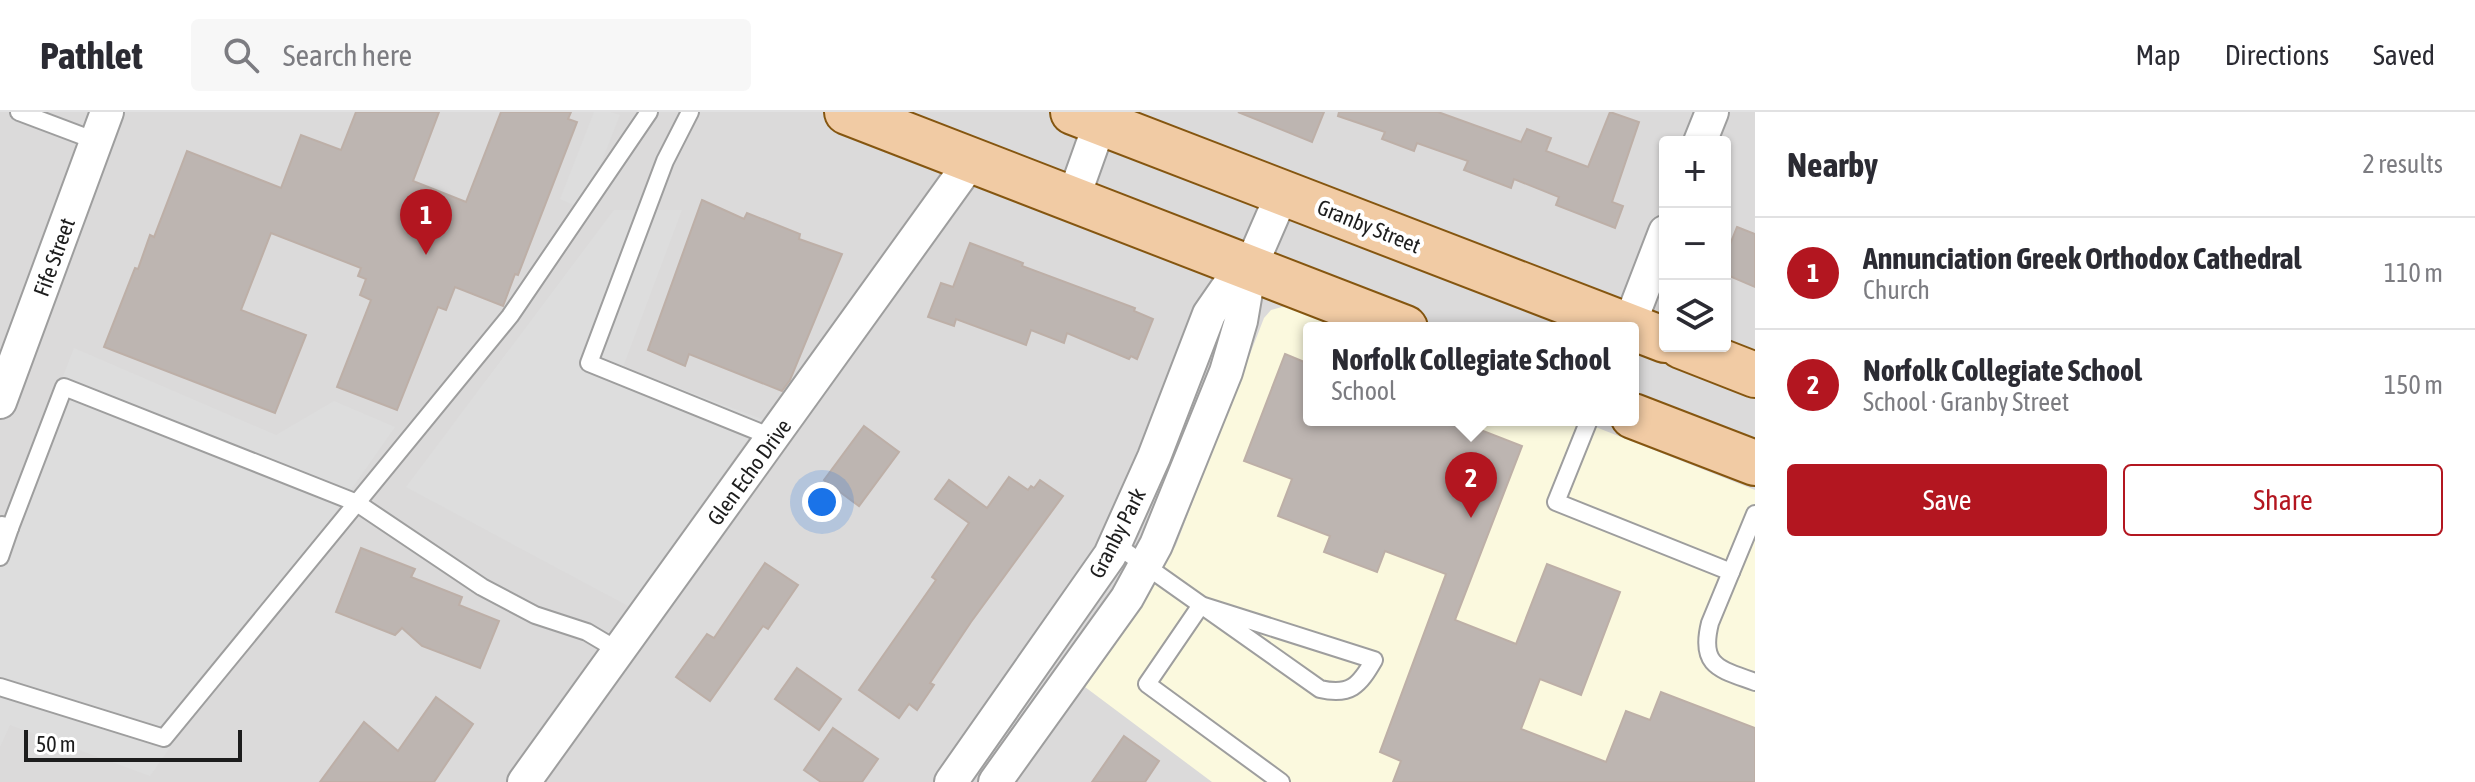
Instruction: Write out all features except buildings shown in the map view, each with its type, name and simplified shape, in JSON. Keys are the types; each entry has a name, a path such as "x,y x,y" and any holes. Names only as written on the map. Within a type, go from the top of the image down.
{"main road":[{"path":"847,112 1390,322"},
{"name":"Granby Street","path":"1093,116 1617,322"},
{"path":"1696,352 1755,375"},
{"path":"1639,418 1755,463"}],"street":[{"path":"1702,136 1712,112"},
{"path":"1073,199 1093,116"},
{"name":"Fife Street","path":"0,402 102,127"},
{"name":"Glen Echo Drive","path":"524,782 972,160"},
{"name":"Granby Park","path":"995,782 1127,598 1146,566 1226,372 1241,321 1250,268 1283,192"},
{"path":"1640,331 1659,256"},
{"name":"Granby Park","path":"951,782 1088,590 1115,544 1154,457 1209,314 1227,288 1250,268"}],"lane":[{"path":"19,112 102,127"},
{"path":"0,687 164,738 510,316 649,112"},
{"path":"690,112 665,161 589,363 774,438"},
{"path":"0,557 5,527 64,387 357,503 482,587 535,615 587,632 619,651"},
{"path":"1587,426 1556,502 1731,572"},
{"path":"1755,514 1705,642 1710,659 1717,667 1755,682"},
{"path":"1115,544 1201,605 1320,689 1335,692 1350,689 1363,680 1374,660 1201,605"},
{"path":"1201,605 1147,684 1281,782"}],"shaded area":[{"path":"0,112 1755,112 1755,782 0,782"},
{"path":"594,112 620,115 583,209 560,199"},
{"path":"614,210 682,210 623,367 762,419 630,607 406,487"},
{"path":"1293,308 1329,322 1303,322 1303,426 1593,426 1755,490 1755,782 1212,782 1085,687 1134,618 1176,545 1264,318 1271,310"},
{"path":"74,348 276,435 334,401 395,427 150,776 10,725 0,747 0,539"}],"place":[{"name":"Annunciation Greek Orthodox Cathedral","path":"426,255"},
{"name":"Norfolk Collegiate School","path":"1471,518"}]}
